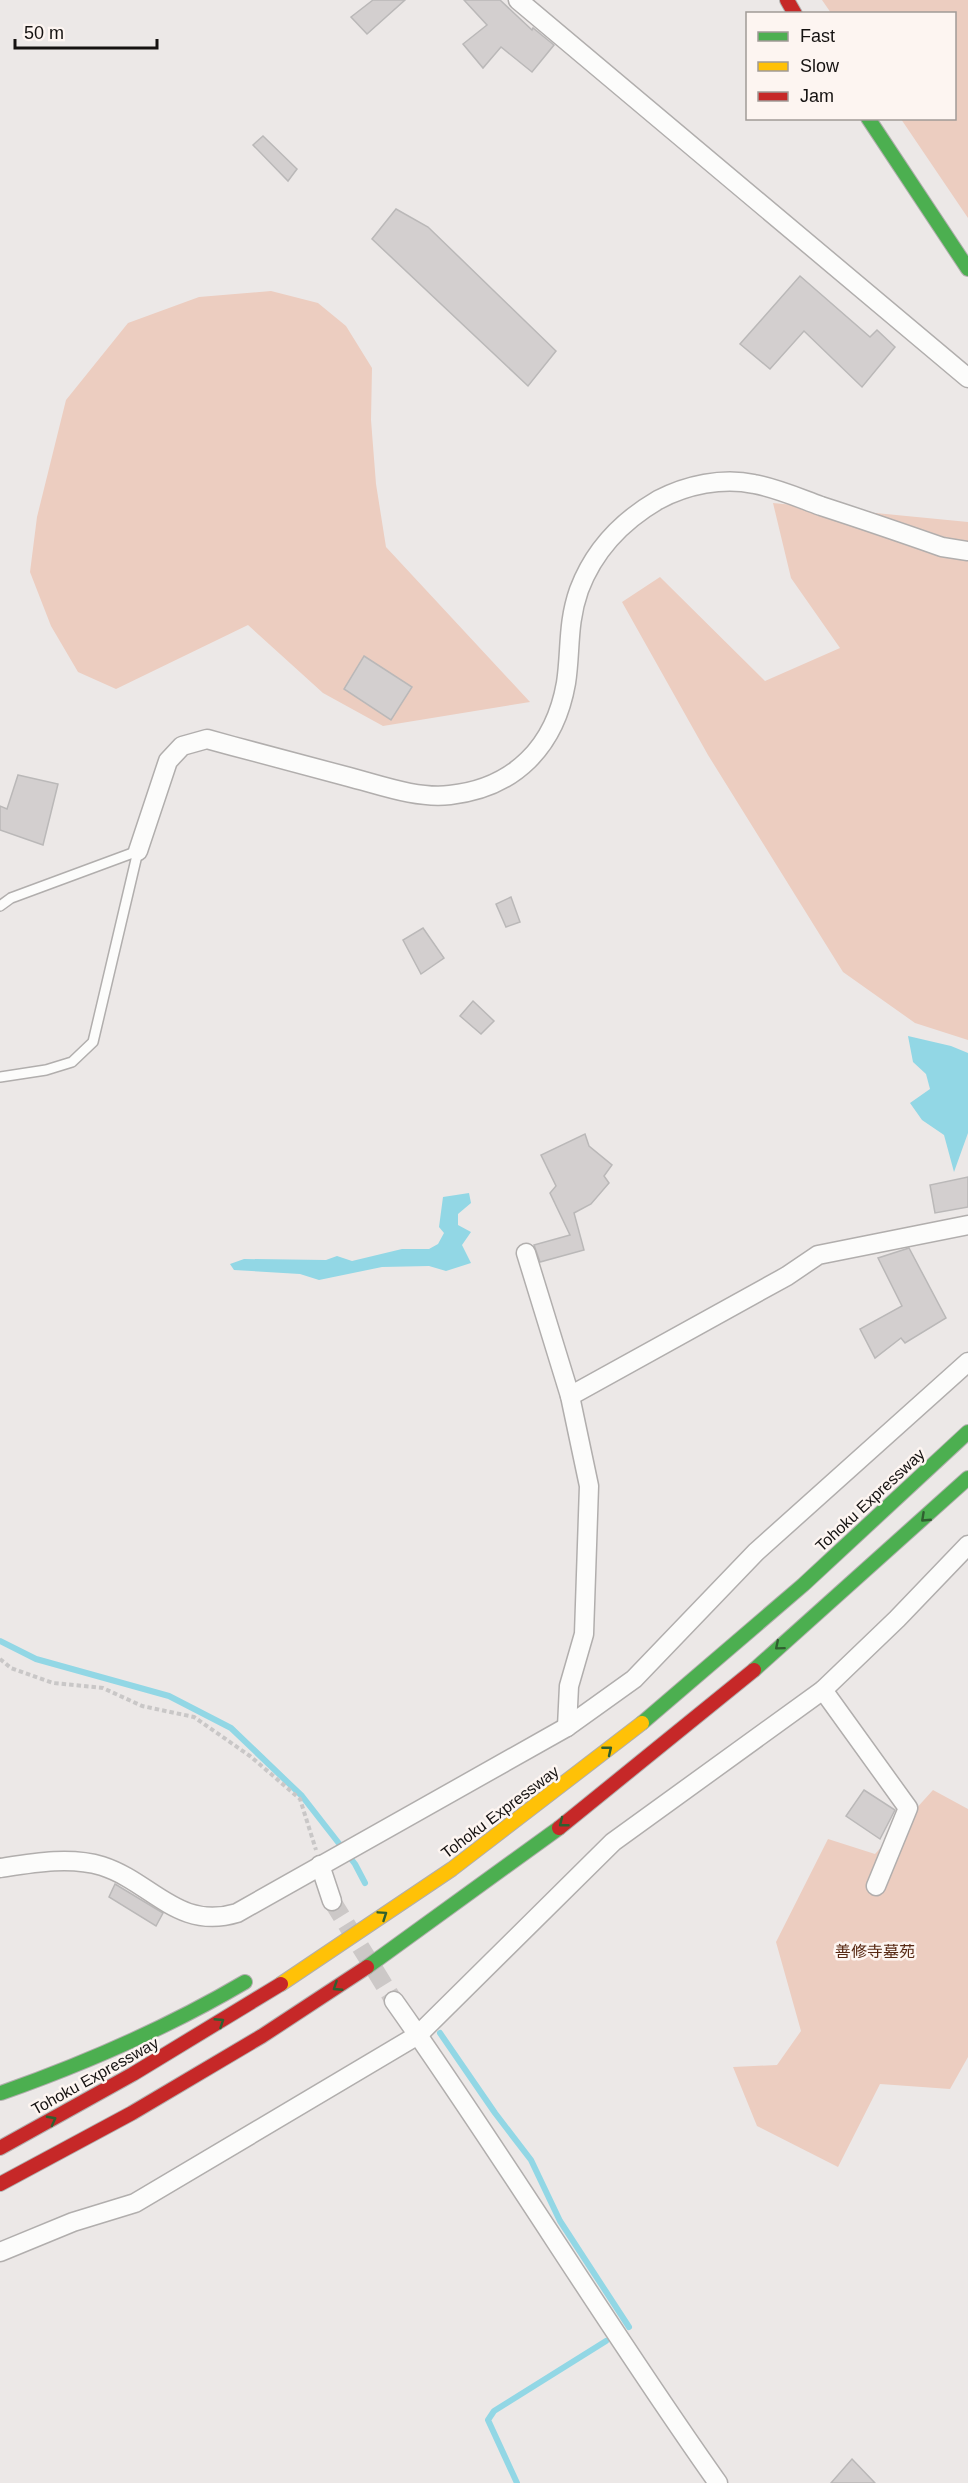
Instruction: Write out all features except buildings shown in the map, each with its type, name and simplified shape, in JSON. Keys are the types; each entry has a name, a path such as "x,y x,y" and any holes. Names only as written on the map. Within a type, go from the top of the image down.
{"main road":[{"path":"868,120 968,268"},
{"name":"Tohoku Expressway","path":"0,2148 193,2040 442,1875 582,1771 793,1593 968,1432"},
{"path":"0,2184 162,2096 342,1984 429,1924 540,1842 656,1750 815,1616 968,1478"},
{"path":"519,1798 582,1771"},
{"path":"1,2093 71,2069 135,2040 256,1975"}],"street":[{"path":"518,0 968,378"},
{"path":"138,851 168,761 182,746 207,739 404,792 449,795 484,788 517,771 539,750 557,721 566,682 568,630 579,590 595,557 618,529 638,512 668,495 708,482 753,483 942,547 968,551"},
{"path":"570,1396 787,1276 818,1255 968,1225"},
{"path":"526,1253 570,1396 589,1486 584,1634 569,1686 567,1727"},
{"path":"0,1868 45,1862 74,1862 102,1867 188,1914 205,1919 237,1913 567,1727 634,1679 756,1552 968,1362"},
{"path":"0,2252 73,2222 135,2203 418,2035 613,1842 823,1690 897,1619 968,1545"},
{"path":"823,1690 908,1808 876,1886"},
{"path":"320,1865 332,1900"},
{"path":"394,2001 574,2266 646,2380 718,2483"}],"lane":[{"path":"0,906 11,897 138,851"},
{"path":"0,1077 46,1070 72,1062 93,1042 138,851"}],"path":[{"path":"0,1659 11,1668 53,1683 103,1688 142,1706 194,1717 250,1756 300,1799 320,1865"}],"green space":[{"path":"822,0 968,0 968,218 902,120 956,120 956,12 830,12"},
{"path":"271,291 318,303 346,326 372,368 371,420 376,484 386,547 530,702 383,726 323,693 248,625 116,689 78,672 51,626 30,572 37,517 66,400 128,323 199,297"},
{"path":"773,503 968,522 968,1040 915,1023 843,972 708,755 622,602 660,577 765,681 840,648 791,578"},
{"name":"善修寺墓苑","path":"933,1790 968,1809 968,2057 950,2089 880,2084 838,2167 757,2126 733,2067 777,2065 801,2031 776,1942 828,1839 875,1854"}],"water":[{"path":"908,1036 951,1046 968,1053 968,1133 954,1172 944,1135 922,1120 910,1103 930,1089 926,1074 913,1062"},
{"path":"469,1193 471,1203 458,1214 458,1225 471,1232 462,1245 471,1263 446,1271 429,1266 382,1267 319,1280 300,1274 234,1270 230,1264 244,1259 326,1260 337,1256 352,1261 402,1249 429,1249 438,1244 444,1233 439,1227 443,1197"}],"waterway":[{"path":"0,1641 36,1659 169,1696 231,1728 302,1796 355,1864 365,1883"},
{"path":"440,2033 495,2113 531,2160 560,2221 629,2327"},
{"path":"517,2483 488,2420 494,2411 606,2341"}],"tunnel":[{"path":"332,1901 394,2001"}],"traffic: fast":[{"path":"869,120 968,269"},
{"path":"642,1723 803,1585 968,1432"},
{"path":"754,1670 968,1478"},
{"path":"367,1967 559,1828"},
{"path":"1,2093 126,2044 186,2015 245,1982"}],"traffic: slow":[{"path":"281,1984 452,1869 642,1723"}],"traffic: jam":[{"path":"787,0 794,12"},
{"path":"559,1828 754,1670"},
{"path":"0,2184 132,2113 262,2036 367,1967"},
{"path":"0,2148 133,2074 281,1984"}]}
